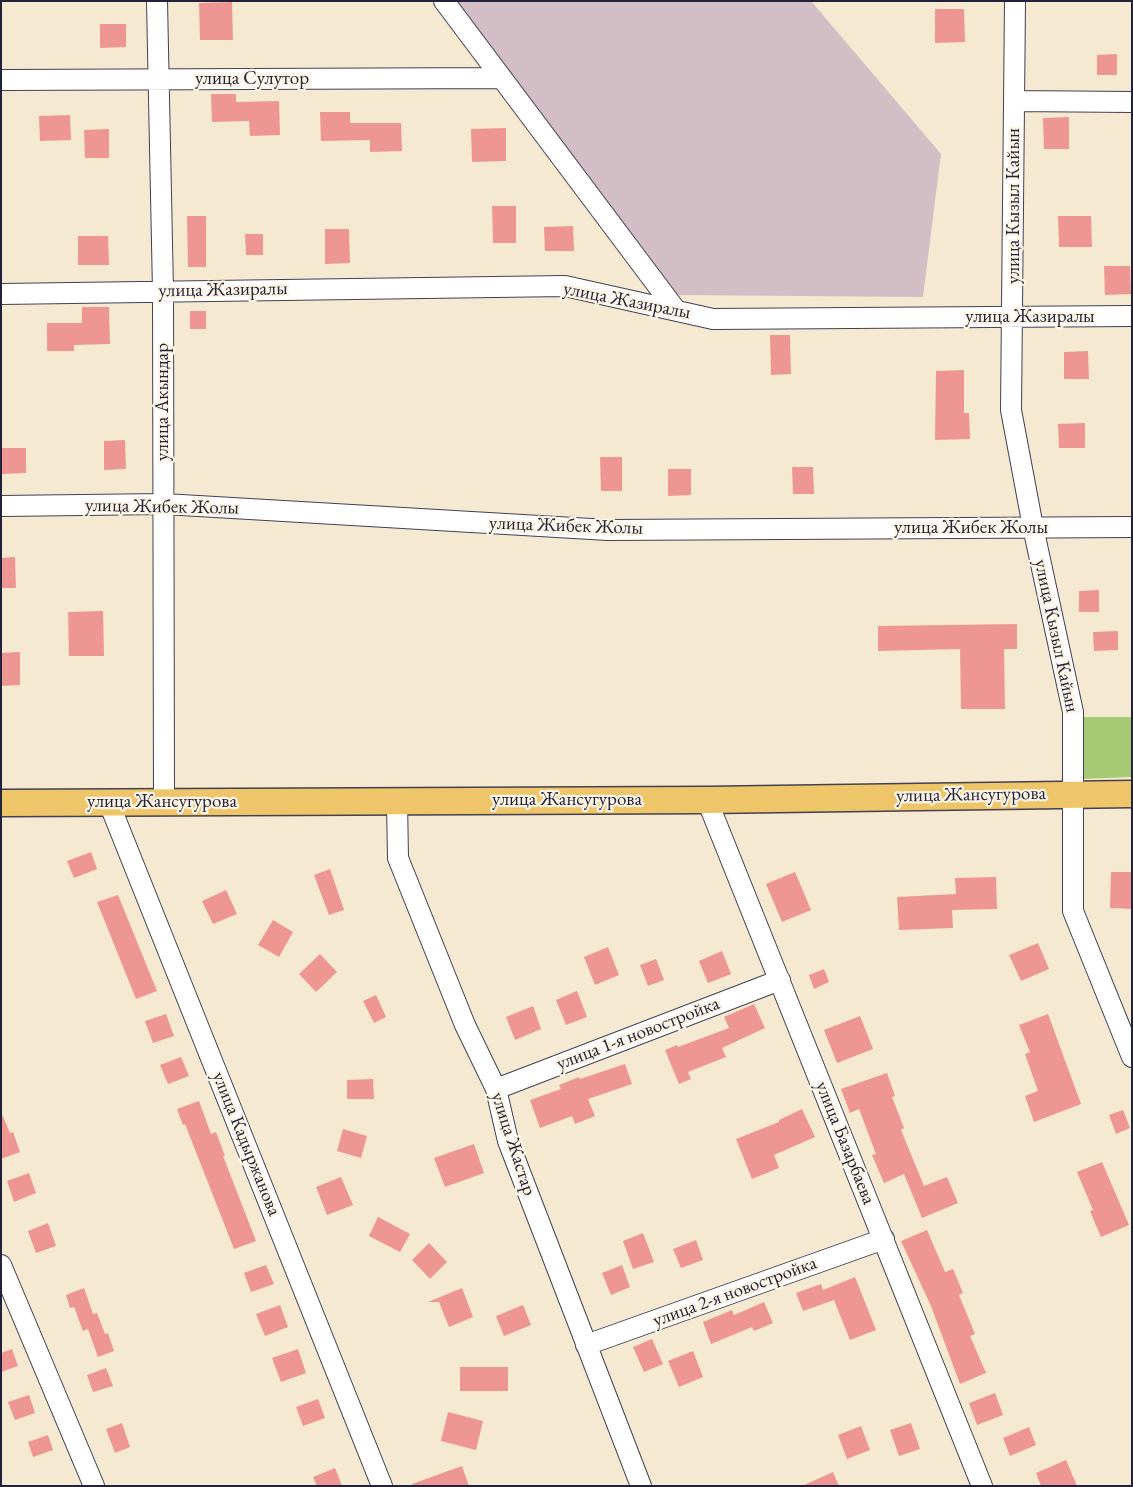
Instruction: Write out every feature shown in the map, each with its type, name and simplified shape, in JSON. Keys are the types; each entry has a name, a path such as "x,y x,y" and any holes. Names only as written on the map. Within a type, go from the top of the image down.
{"main road":[{"name":"улица Жансугурова","path":"1,803 708,800 1132,794"}],"street":[{"name":"улица Акындар","path":"157,1 163,291 164,802"},
{"path":"444,1 675,309"},
{"name":"улица Кызыл Кайын","path":"1016,1 1011,410 1033,527 1073,712 1073,911 1132,1057"},
{"name":"улица Сулутор","path":"1,80 502,78"},
{"path":"1015,101 1132,102"},
{"name":"улица Жазиралы","path":"1,294 565,286 713,319 1132,316"},
{"name":"улица Жибек Жолы","path":"1,506 164,504 608,530 1132,527"},
{"name":"улица Базарбаева","path":"708,800 884,1239 979,1485"},
{"name":"улица Жастар","path":"397,801 398,858 465,1025 496,1089 508,1141 641,1486"},
{"name":"улица Кадыржанова","path":"109,803 382,1486"},
{"name":"улица 1-я новостройка","path":"496,1089 780,980"},
{"name":"улица 2-я новостройка","path":"586,1345 884,1239"},
{"path":"1,1265 94,1486"}],"shaded area":[{"path":"455,1 811,1 941,154 923,297 674,295"}],"green space":[{"path":"1080,717 1132,717 1132,777 1082,779"}],"building":[{"path":"232,2 233,40 200,40 199,3"},
{"path":"935,9 964,9 965,42 935,43"},
{"path":"100,24 126,24 126,47 100,48"},
{"path":"1117,54 1117,75 1097,75 1097,55"},
{"path":"211,94 236,94 236,102 279,101 280,135 250,136 249,121 212,122"},
{"path":"320,112 350,112 350,123 401,123 402,151 370,152 370,140 321,141"},
{"path":"70,115 71,140 40,141 39,116"},
{"path":"1069,117 1069,149 1044,149 1043,118"},
{"path":"506,128 506,161 472,162 471,129"},
{"path":"109,129 109,158 85,158 84,130"},
{"path":"492,206 516,206 516,243 493,243"},
{"path":"187,216 206,216 206,267 188,267"},
{"path":"1058,216 1091,216 1092,247 1059,247"},
{"path":"573,226 574,251 545,251 544,227"},
{"path":"325,229 349,229 350,263 325,264"},
{"path":"245,234 263,234 263,255 246,255"},
{"path":"78,236 108,236 109,265 78,265"},
{"path":"1104,266 1130,266 1131,294 1105,295"},
{"path":"82,307 109,307 110,344 74,345 74,351 47,351 47,323 82,323"},
{"path":"190,311 206,311 206,329 190,329"},
{"path":"770,335 790,335 791,374 771,375"},
{"path":"1088,351 1089,379 1064,379 1064,352"},
{"path":"964,370 964,413 969,413 970,439 935,440 936,371"},
{"path":"1085,423 1085,448 1059,448 1058,424"},
{"path":"125,440 126,469 104,470 104,441"},
{"path":"1,448 26,448 26,473 1,474"},
{"path":"600,457 622,457 622,491 601,491"},
{"path":"792,467 813,467 814,494 793,494"},
{"path":"668,469 691,469 691,495 668,496"},
{"path":"15,557 16,588 1,588 1,558"},
{"path":"1099,590 1099,612 1079,612 1079,591"},
{"path":"103,611 104,656 69,656 68,612"},
{"path":"1017,624 1017,649 1004,649 1005,709 961,709 960,649 878,651 878,626"},
{"path":"1118,631 1118,650 1094,651 1093,632"},
{"path":"20,652 20,685 1,686 1,653"},
{"path":"91,852 97,869 74,878 67,861"},
{"path":"330,869 344,910 329,915 314,875"},
{"path":"795,872 811,910 782,922 766,884"},
{"path":"1111,872 1132,872 1132,909 1110,908"},
{"path":"996,877 997,909 952,910 953,928 899,930 897,897 956,894 955,878"},
{"path":"226,890 237,914 213,924 202,901"},
{"path":"118,895 157,991 136,999 97,902"},
{"path":"273,920 293,932 279,957 258,945"},
{"path":"1038,943 1049,969 1021,981 1009,955"},
{"path":"608,947 619,975 595,985 584,957"},
{"path":"722,951 731,974 708,983 699,961"},
{"path":"320,954 337,972 316,992 299,974"},
{"path":"656,959 664,980 648,986 640,965"},
{"path":"824,969 829,982 814,989 809,975"},
{"path":"577,991 587,1017 566,1025 556,1000"},
{"path":"376,995 386,1017 374,1023 363,1001"},
{"path":"754,1004 765,1028 722,1048 726,1057 688,1072 691,1079 679,1084 665,1050 729,1028 724,1017"},
{"path":"533,1006 541,1029 515,1040 506,1017"},
{"path":"166,1014 174,1036 153,1043 145,1021"},
{"path":"1048,1014 1081,1104 1034,1122 1025,1096 1038,1091 1025,1054 1030,1052 1019,1025"},
{"path":"860,1016 873,1049 837,1063 824,1030"},
{"path":"181,1057 189,1076 168,1084 160,1065"},
{"path":"625,1064 632,1084 588,1099 595,1116 575,1124 572,1116 540,1128 530,1100 561,1089 559,1085 579,1077 580,1079"},
{"path":"887,1073 895,1096 892,1097 904,1128 901,1130 924,1186 947,1177 958,1203 922,1218 904,1174 884,1183 872,1155 876,1154 859,1109 850,1113 841,1089"},
{"path":"373,1079 374,1099 347,1099 347,1080"},
{"path":"199,1101 211,1134 216,1132 225,1156 223,1156 256,1241 234,1249 185,1124 183,1125 177,1109"},
{"path":"802,1109 815,1137 774,1155 779,1168 752,1179 736,1139 779,1122 779,1120"},
{"path":"1123,1110 1130,1128 1116,1134 1109,1115"},
{"path":"1,1112 10,1133 13,1132 20,1152 1,1159"},
{"path":"343,1129 367,1136 361,1158 337,1151"},
{"path":"474,1144 484,1173 445,1187 434,1158"},
{"path":"1102,1162 1129,1225 1101,1237 1090,1211 1093,1210 1077,1172"},
{"path":"29,1173 36,1193 14,1202 7,1181"},
{"path":"341,1177 353,1205 327,1215 316,1187"},
{"path":"378,1217 410,1234 400,1252 369,1236"},
{"path":"48,1223 56,1246 36,1253 28,1231"},
{"path":"927,1230 945,1272 953,1269 963,1293 959,1295 975,1334 970,1336 986,1373 960,1384 931,1306 901,1241"},
{"path":"643,1233 654,1262 633,1269 623,1241"},
{"path":"696,1240 703,1260 681,1268 673,1249"},
{"path":"429,1243 447,1262 430,1279 412,1260"},
{"path":"266,1265 274,1284 251,1292 244,1273"},
{"path":"622,1265 630,1287 611,1295 602,1273"},
{"path":"855,1277 876,1330 850,1340 834,1300 803,1311 796,1293 821,1284 823,1290"},
{"path":"84,1288 93,1314 97,1313 105,1334 108,1333 114,1351 98,1357 88,1329 83,1331 74,1307 70,1308 66,1295"},
{"path":"462,1288 473,1317 449,1327 439,1302 428,1302"},
{"path":"764,1302 773,1323 754,1331 752,1327 711,1344 703,1322 732,1310 734,1315"},
{"path":"280,1305 288,1327 265,1336 256,1314"},
{"path":"523,1305 531,1325 504,1336 496,1316"},
{"path":"652,1339 663,1364 644,1372 633,1347"},
{"path":"12,1349 18,1366 1,1372 1,1353"},
{"path":"298,1349 306,1373 281,1382 272,1358"},
{"path":"693,1351 703,1377 679,1387 668,1361"},
{"path":"460,1367 508,1367 508,1391 460,1391"},
{"path":"106,1368 113,1386 93,1392 87,1375"},
{"path":"995,1393 1003,1415 977,1425 969,1403"},
{"path":"29,1395 35,1413 15,1420 8,1402"},
{"path":"318,1399 325,1418 303,1426 296,1407"},
{"path":"448,1412 483,1421 476,1450 441,1441"},
{"path":"122,1423 130,1447 115,1453 106,1429"},
{"path":"911,1423 920,1449 899,1456 890,1430"},
{"path":"861,1426 870,1450 847,1459 838,1435"},
{"path":"1029,1427 1036,1445 1010,1456 1003,1438"},
{"path":"48,1435 53,1450 33,1457 28,1442"},
{"path":"1066,1460 1077,1486 1041,1486 1036,1473"},
{"path":"462,1466 469,1486 413,1486 412,1484"},
{"path":"335,1468 342,1486 317,1486 313,1477"},
{"path":"833,1472 839,1486 802,1486"}]}
